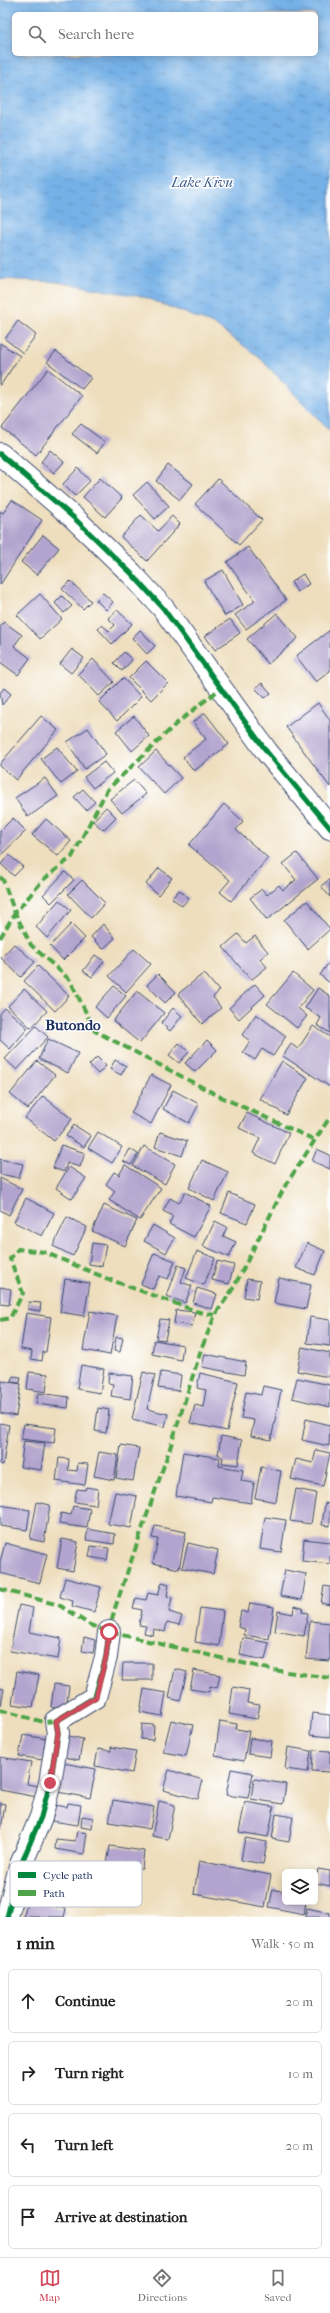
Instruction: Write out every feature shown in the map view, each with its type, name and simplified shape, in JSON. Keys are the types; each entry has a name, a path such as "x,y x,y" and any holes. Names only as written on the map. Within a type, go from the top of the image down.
{"street":[{"path":"0,454 74,518 132,574 163,608 267,752 330,828"},
{"path":"23,1861 41,1817 50,1783 58,1733 56,1721 96,1697 106,1657 109,1632"},
{"path":"7,1917 10,1905"}],"water":[{"name":"Lake Kivu","path":"0,0 330,0 330,431 258,356 213,324 144,297 58,282 0,279"}],"building":[{"path":"18,321 36,335 23,353 5,339"},
{"path":"0,343 20,356 0,386"},
{"path":"56,351 91,378 82,389 47,362"},
{"path":"48,369 82,396 36,455 2,428"},
{"path":"81,424 105,442 97,453 72,434"},
{"path":"50,450 64,462 54,473 41,462"},
{"path":"168,465 193,484 180,500 156,481"},
{"path":"78,468 90,481 75,496 63,484"},
{"path":"100,478 122,498 105,517 83,497"},
{"path":"218,479 262,520 239,545 195,504"},
{"path":"147,482 169,506 155,519 133,495"},
{"path":"12,500 42,520 0,585 0,511 3,513"},
{"path":"141,515 158,531 172,516 180,524 147,561 121,537"},
{"path":"43,535 59,548 37,575 21,562"},
{"path":"248,547 286,600 246,629 235,615 255,601 227,562"},
{"path":"223,570 243,605 225,616 204,581"},
{"path":"303,574 309,584 297,592 291,582"},
{"path":"70,581 91,601 83,609 62,589"},
{"path":"103,593 113,602 106,610 96,600"},
{"path":"40,594 62,619 40,639 17,615"},
{"path":"62,596 72,606 64,613 55,603"},
{"path":"117,610 132,624 112,644 98,629 102,625 109,631 115,625 108,618"},
{"path":"277,613 298,638 268,664 247,639"},
{"path":"230,619 240,633 215,650 205,636"},
{"path":"4,622 22,635 14,646 30,658 18,675 0,662 0,627"},
{"path":"140,630 155,646 147,654 132,638"},
{"path":"330,630 330,671 316,682 296,656"},
{"path":"72,649 84,658 71,673 60,664"},
{"path":"124,652 132,660 122,671 114,663"},
{"path":"93,659 114,682 99,696 78,674"},
{"path":"146,661 168,683 151,700 129,678"},
{"path":"123,678 141,697 117,721 99,702"},
{"path":"262,683 271,693 265,698 255,688"},
{"path":"4,688 11,694 2,705 0,693"},
{"path":"318,703 330,720 330,787 286,727"},
{"path":"205,713 229,744 194,771 183,757 206,739 193,722"},
{"path":"41,716 58,730 16,780 0,766 0,764"},
{"path":"134,716 149,736 132,751 116,731"},
{"path":"88,728 106,754 85,769 67,742"},
{"path":"57,747 77,772 61,784 41,759"},
{"path":"156,751 181,778 164,794 139,767"},
{"path":"104,762 113,773 93,788 84,777"},
{"path":"45,778 58,796 28,817 15,798"},
{"path":"134,780 146,794 122,813 110,799"},
{"path":"83,789 95,802 86,810 74,797"},
{"path":"224,804 243,821 236,830 268,858 231,901 220,892 230,880 189,845"},
{"path":"106,807 116,817 103,830 93,821"},
{"path":"13,818 26,831 0,856 0,831"},
{"path":"46,819 71,841 58,856 32,835"},
{"path":"297,853 318,879 267,920 250,898 262,889 267,895 279,885 283,890 296,880 283,864"},
{"path":"9,855 23,867 14,876 1,864"},
{"path":"159,868 172,878 158,895 146,884"},
{"path":"65,872 74,880 51,903 43,895"},
{"path":"330,879 330,897 321,886"},
{"path":"82,880 105,903 91,918 68,894"},
{"path":"179,890 189,898 182,906 172,898"},
{"path":"59,900 71,910 47,938 36,927"},
{"path":"307,901 330,929 308,949 284,920"},
{"path":"71,924 85,938 63,960 50,946"},
{"path":"103,924 115,938 103,949 91,937"},
{"path":"238,934 246,943 255,936 268,952 260,959 267,967 251,980 223,947"},
{"path":"14,944 35,962 21,977 1,958"},
{"path":"134,949 151,964 126,992 109,976"},
{"path":"95,955 104,961 92,977 83,971"},
{"path":"330,961 330,983 320,975"},
{"path":"38,966 69,996 55,1011 24,981"},
{"path":"204,973 219,991 213,997 221,1008 202,1024 178,994"},
{"path":"293,973 313,990 298,1008 307,1016 297,1028 267,1004"},
{"path":"158,974 176,992 165,1003 147,985"},
{"path":"255,984 265,995 239,1019 229,1008"},
{"path":"114,986 126,996 107,1018 95,1007"},
{"path":"318,988 330,996 330,1033 317,1025 321,1018 305,1008"},
{"path":"24,989 47,1011 31,1028 8,1006"},
{"path":"137,991 164,1013 140,1043 113,1021"},
{"path":"5,1008 28,1028 10,1049 0,1040 0,1014"},
{"path":"173,1008 182,1016 170,1031 161,1023"},
{"path":"256,1014 286,1036 273,1056 262,1049 255,1060 243,1052 250,1041 242,1035"},
{"path":"36,1026 48,1037 17,1070 5,1059"},
{"path":"313,1026 330,1037 330,1087 283,1056 291,1044 298,1049"},
{"path":"48,1039 78,1053 68,1073 39,1059"},
{"path":"207,1040 217,1050 195,1072 185,1063"},
{"path":"179,1043 189,1052 179,1063 169,1055"},
{"path":"97,1057 106,1066 98,1074 89,1065"},
{"path":"115,1060 126,1066 121,1075 110,1069"},
{"path":"37,1061 55,1075 28,1109 10,1094"},
{"path":"282,1061 308,1078 286,1115 260,1099"},
{"path":"151,1075 171,1085 151,1124 131,1113"},
{"path":"173,1090 199,1104 189,1123 163,1109"},
{"path":"43,1096 72,1119 54,1141 25,1118"},
{"path":"247,1113 289,1133 275,1164 253,1153 260,1138 239,1128"},
{"path":"74,1125 91,1136 84,1147 66,1136"},
{"path":"98,1132 122,1147 112,1163 88,1148"},
{"path":"160,1132 187,1141 182,1156 155,1147"},
{"path":"61,1145 85,1153 80,1167 67,1163 64,1172 53,1168"},
{"path":"144,1146 175,1164 165,1184 133,1166"},
{"path":"130,1149 138,1154 131,1165 123,1161"},
{"path":"317,1149 330,1155 330,1169 312,1161"},
{"path":"0,1159 23,1164 19,1178 0,1174"},
{"path":"202,1160 228,1172 214,1201 189,1188"},
{"path":"125,1165 161,1188 140,1220 109,1200 115,1191 106,1184 114,1172 119,1175"},
{"path":"69,1167 86,1178 72,1199 56,1188"},
{"path":"0,1178 22,1189 9,1215 0,1210"},
{"path":"185,1192 211,1206 194,1237 169,1224 173,1216 163,1211 170,1198 179,1203"},
{"path":"229,1193 255,1204 247,1223 221,1213"},
{"path":"26,1198 54,1213 42,1236 14,1222"},
{"path":"104,1205 137,1220 125,1246 92,1231"},
{"path":"67,1217 87,1227 73,1256 53,1246"},
{"path":"215,1221 227,1227 223,1236 236,1242 229,1257 203,1246"},
{"path":"153,1225 175,1238 166,1253 144,1241"},
{"path":"92,1243 106,1245 102,1266 89,1264"},
{"path":"307,1243 325,1251 315,1275 296,1268"},
{"path":"197,1251 215,1258 204,1285 186,1278"},
{"path":"154,1253 175,1261 168,1279 159,1276 153,1289 141,1284"},
{"path":"217,1261 234,1265 229,1284 212,1280"},
{"path":"178,1265 186,1268 181,1282 192,1286 185,1303 167,1296"},
{"path":"279,1278 311,1285 306,1309 274,1303"},
{"path":"65,1279 90,1283 84,1316 60,1312"},
{"path":"247,1279 260,1281 257,1299 244,1297"},
{"path":"0,1287 11,1289 9,1305 0,1304"},
{"path":"197,1288 217,1294 212,1309 193,1303"},
{"path":"29,1302 41,1303 40,1311 28,1309"},
{"path":"176,1310 195,1312 192,1326 174,1323"},
{"path":"90,1311 117,1316 110,1355 83,1350"},
{"path":"26,1313 51,1317 46,1352 43,1352 42,1361 31,1359 32,1351 21,1349"},
{"path":"310,1317 330,1320 330,1346 307,1343"},
{"path":"160,1319 169,1320 165,1340 156,1339"},
{"path":"116,1337 123,1338 120,1352 114,1351"},
{"path":"154,1340 183,1345 181,1360 152,1354"},
{"path":"302,1347 330,1353 329,1377 297,1371"},
{"path":"205,1354 246,1362 244,1375 202,1367"},
{"path":"81,1365 104,1369 100,1393 77,1389"},
{"path":"29,1372 48,1374 46,1392 27,1389"},
{"path":"143,1372 155,1375 147,1409 168,1414 165,1427 132,1419"},
{"path":"161,1372 181,1375 179,1391 158,1388"},
{"path":"109,1373 133,1376 130,1399 111,1396 113,1384 108,1383"},
{"path":"200,1373 238,1382 227,1431 190,1423 195,1405 203,1407 206,1390 197,1388"},
{"path":"13,1376 21,1377 20,1383 12,1382"},
{"path":"297,1378 330,1385 330,1407 292,1398"},
{"path":"2,1381 21,1384 16,1416 0,1413"},
{"path":"263,1386 281,1390 271,1440 251,1436 254,1420 241,1418 246,1392 261,1395"},
{"path":"38,1393 69,1397 68,1408 36,1404"},
{"path":"98,1408 109,1410 106,1433 95,1431"},
{"path":"306,1419 330,1425 329,1446 302,1440"},
{"path":"0,1423 9,1425 3,1465 0,1464"},
{"path":"24,1424 56,1428 54,1443 21,1439"},
{"path":"221,1436 242,1440 238,1465 222,1463 223,1458 218,1454"},
{"path":"24,1441 45,1443 41,1470 20,1467"},
{"path":"121,1445 139,1448 133,1481 116,1478"},
{"path":"316,1450 330,1453 323,1486 291,1479 296,1459 313,1463"},
{"path":"99,1452 118,1455 114,1480 94,1476"},
{"path":"183,1452 220,1458 219,1466 243,1470 241,1481 254,1483 251,1503 212,1497 211,1502 176,1496"},
{"path":"59,1458 69,1459 68,1470 77,1471 78,1463 88,1464 85,1485 56,1481"},
{"path":"261,1467 281,1471 276,1502 255,1498"},
{"path":"86,1487 98,1489 96,1505 74,1502 77,1489 85,1490"},
{"path":"296,1489 316,1493 311,1524 290,1521"},
{"path":"115,1492 137,1496 131,1528 108,1524"},
{"path":"37,1502 50,1505 44,1542 30,1539"},
{"path":"325,1503 330,1504 330,1526 322,1525"},
{"path":"0,1505 30,1510 27,1530 0,1526"},
{"path":"73,1506 90,1509 87,1528 59,1524 61,1513 71,1515"},
{"path":"265,1517 286,1520 281,1552 260,1549"},
{"path":"155,1526 186,1532 179,1569 153,1563 158,1539 152,1538"},
{"path":"88,1529 115,1534 114,1544 86,1540"},
{"path":"62,1539 78,1542 73,1571 57,1568"},
{"path":"304,1539 330,1542 330,1564 302,1561"},
{"path":"5,1543 47,1554 40,1583 0,1573 0,1562"},
{"path":"188,1543 218,1550 213,1574 182,1568"},
{"path":"91,1546 109,1548 107,1560 89,1557"},
{"path":"285,1570 306,1574 302,1600 280,1596"},
{"path":"65,1578 101,1587 94,1612 72,1606 73,1601 60,1597"},
{"path":"162,1582 169,1584 167,1596 172,1597 169,1612 182,1616 179,1625 167,1622 165,1632 154,1629 153,1635 144,1633 146,1626 139,1625 142,1610 133,1608 136,1598 146,1600 148,1593 158,1595"},
{"path":"324,1586 330,1587 330,1605 321,1603"},
{"path":"250,1603 274,1607 269,1639 244,1635 245,1629 238,1627 241,1611 248,1613"},
{"path":"19,1605 33,1608 29,1632 61,1638 58,1659 10,1651"},
{"path":"294,1606 303,1608 302,1612 308,1613 304,1636 275,1631 278,1611 293,1614"},
{"path":"200,1608 223,1611 219,1646 195,1642"},
{"path":"310,1621 330,1623 330,1661 306,1659"},
{"path":"84,1637 95,1640 93,1653 82,1651"},
{"path":"243,1638 269,1643 265,1660 240,1655"},
{"path":"123,1663 152,1663 152,1680 122,1680"},
{"path":"175,1669 187,1672 180,1701 169,1698"},
{"path":"194,1670 220,1675 217,1688 210,1686 209,1692 190,1689"},
{"path":"17,1671 39,1675 33,1707 12,1704"},
{"path":"54,1684 69,1686 66,1710 51,1707"},
{"path":"233,1687 249,1690 247,1703 260,1705 257,1719 229,1714"},
{"path":"0,1688 4,1689 1,1705 0,1705"},
{"path":"144,1689 166,1693 162,1716 140,1712"},
{"path":"312,1713 330,1715 330,1737 310,1735"},
{"path":"171,1720 193,1725 186,1756 163,1752"},
{"path":"220,1721 237,1724 236,1729 249,1731 244,1761 215,1756"},
{"path":"142,1724 154,1725 153,1740 141,1739"},
{"path":"23,1735 53,1740 49,1761 19,1756"},
{"path":"64,1735 83,1739 79,1760 60,1756"},
{"path":"250,1738 272,1741 270,1757 248,1754"},
{"path":"111,1747 136,1751 132,1773 95,1766 98,1749 111,1751"},
{"path":"288,1747 311,1751 308,1772 285,1769"},
{"path":"313,1750 330,1751 330,1772 312,1771"},
{"path":"0,1757 31,1762 27,1784 39,1786 37,1797 0,1790"},
{"path":"58,1762 96,1769 90,1798 52,1791"},
{"path":"231,1769 253,1773 248,1798 226,1795"},
{"path":"169,1770 203,1780 198,1799 163,1790"},
{"path":"254,1779 286,1784 283,1804 251,1799"},
{"path":"113,1800 154,1807 150,1829 109,1822"},
{"path":"159,1801 175,1805 168,1839 152,1836"},
{"path":"245,1802 274,1807 268,1837 239,1832"},
{"path":"0,1803 5,1804 1,1830 0,1829"},
{"path":"68,1803 81,1805 78,1825 52,1821 54,1805 67,1807"},
{"path":"276,1814 293,1817 289,1842 272,1839"},
{"path":"82,1816 93,1818 92,1829 81,1827"},
{"path":"77,1831 87,1833 84,1854 55,1849 56,1839 75,1841"},
{"path":"245,1838 267,1842 263,1864 241,1860"},
{"path":"110,1846 144,1851 142,1869 142,1861 108,1861"},
{"path":"199,1861 271,1875 265,1907 194,1894"},
{"path":"318,1869 330,1871 330,1886 318,1883"},
{"path":"273,1889 282,1891 282,1905 306,1905 304,1914 269,1907"},
{"path":"26,1907 57,1907 66,1909 64,1917 24,1917"},
{"path":"307,1908 330,1913 330,1917 305,1917"}],"marked path":[{"path":"0,938 15,913 43,880 72,857 107,790 177,723 221,688"},
{"path":"0,877 3,880 15,913 31,945 70,980 95,1031 219,1096 315,1140"},
{"path":"109,1632 115,1608 171,1445 201,1350 215,1315 234,1287 285,1186 330,1117"},
{"path":"0,1320 10,1318 23,1293 10,1259 18,1249 44,1252 108,1279 199,1312 215,1315"},
{"path":"0,1589 59,1605 90,1625 109,1632 273,1670 330,1678"},
{"path":"0,1710 44,1722 56,1721"}],"cycle path":[{"path":"0,454 74,518 132,574 163,608 267,752 330,828"},
{"path":"23,1861 41,1817 50,1783 58,1733 56,1721 95,1697 106,1657 109,1632"},
{"path":"7,1917 10,1905"}],"district":[{"name":"Butondo","path":"73,1025"}],"route":[{"path":"50,1783 58,1733 56,1721 96,1697 106,1657 109,1632"}]}
